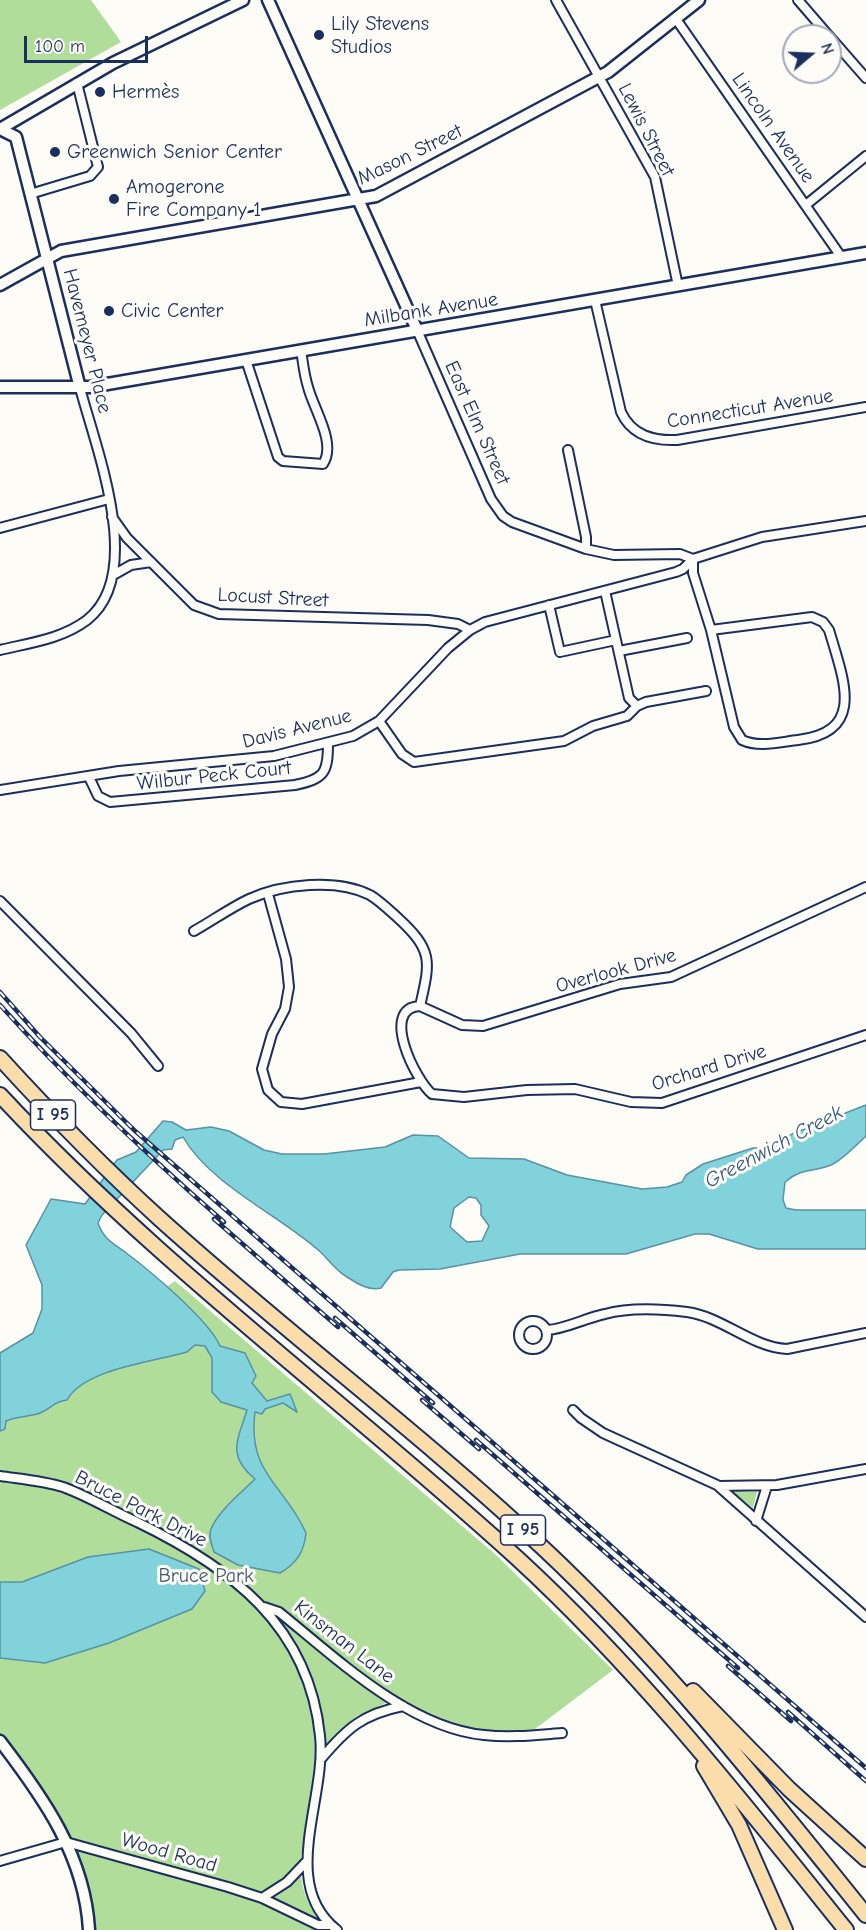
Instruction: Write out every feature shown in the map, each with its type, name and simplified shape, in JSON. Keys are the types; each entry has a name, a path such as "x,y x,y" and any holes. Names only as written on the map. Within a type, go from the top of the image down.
{"highway":[{"name":"I 95","path":"0,1058 131,1192 501,1510 583,1587 647,1652 728,1743 866,1915"},
{"name":"I 95","path":"0,1095 114,1210 518,1559 597,1636 666,1709 846,1930"},
{"path":"647,1652 701,1698 789,1789 866,1859"},
{"path":"666,1709 732,1811 785,1930"}],"street":[{"path":"0,129 77,83 154,42 243,0"},
{"name":"East Elm Street","path":"268,0 497,509 503,516 526,528 586,549 614,555 680,554 693,559 754,539 866,521"},
{"name":"Lewis Street","path":"556,0 655,177 678,286"},
{"name":"Mason Street","path":"0,285 61,251 376,196 616,67 699,0"},
{"path":"798,0 818,24"},
{"name":"Lincoln Avenue","path":"676,19 807,204 842,258"},
{"path":"842,51 866,78"},
{"path":"30,194 95,172 98,160 77,83"},
{"name":"Havemeyer Place","path":"0,129 16,137 109,499 117,552 114,576 96,611 78,625 50,638 0,650"},
{"path":"807,204 866,156"},
{"name":"Milbank Avenue","path":"0,387 80,388 842,258 865,256"},
{"name":"Connecticut Avenue","path":"594,300 621,412 629,425 644,436 677,440 866,407"},
{"path":"246,360 278,457 283,461 323,464 326,459 325,434 307,385 301,350"},
{"path":"568,450 586,537 586,549"},
{"path":"0,528 109,499"},
{"name":"Locust Street","path":"112,517 127,538 195,605 219,614 428,620 458,624 470,630"},
{"path":"693,559 693,573 711,630 734,727 742,740 759,744 824,736 844,720 848,712 847,696 829,630 823,622 812,617 711,630"},
{"name":"Davis Avenue","path":"0,790 151,768 241,761 328,744 368,730 442,654 470,630 493,618 676,572 683,569 693,559"},
{"path":"114,576 131,565 151,562"},
{"path":"605,591 629,698 637,706"},
{"path":"549,605 560,652 616,640"},
{"path":"619,651 687,638"},
{"path":"379,721 402,754 414,762 564,741 593,726 627,716 637,706 646,702 706,691"},
{"name":"Wilbur Peck Court","path":"89,777 98,796 110,802 295,784 312,781 325,771 328,744"},
{"path":"194,931 251,898 296,887 354,889 385,906 418,938 428,955 429,969 420,1006 408,1009 401,1022 401,1030 422,1082 302,1104 281,1102 267,1090 262,1069 272,1034 285,1009 289,987 284,949 268,894"},
{"name":"Overlook Drive","path":"420,1006 462,1025 483,1026 620,984 658,981 837,903 866,887"},
{"path":"0,901 131,1033 158,1066"},
{"name":"Orchard Drive","path":"422,1082 432,1094 440,1097 574,1089 631,1102 662,1103 866,1035"},
{"path":"547,1330 558,1329 575,1322 623,1310 688,1312 708,1318 775,1348 787,1348 866,1333"},
{"path":"573,1410 591,1425 616,1439 717,1485 866,1617"},
{"path":"717,1485 767,1486 866,1469"},
{"name":"Bruce Park Drive","path":"0,1476 60,1486 179,1543 217,1567 262,1606 290,1643 310,1687 319,1725 321,1759 307,1861 307,1877 312,1898 334,1928"},
{"path":"756,1521 767,1486"},
{"name":"Kinsman Lane","path":"262,1606 279,1612 403,1706 446,1726 483,1735 520,1737 562,1732"},
{"name":"Kinsman Lane","path":"321,1759 360,1720 382,1710 403,1706"},
{"path":"0,1741 43,1796 66,1842 84,1901 89,1930"},
{"path":"0,1861 66,1842"},
{"name":"Wood Road","path":"66,1842 140,1861 262,1898 318,1925 334,1928"},
{"path":"262,1898 287,1882 307,1861"}],"green space":[{"path":"0,0 91,0 121,42 0,110"},
{"name":"Bruce Park","path":"175,1281 496,1555 613,1670 531,1732 485,1731 463,1727 415,1707 395,1695 385,1704 353,1719 318,1753 315,1791 301,1864 306,1897 315,1914 330,1930 92,1930 65,1830 45,1793 0,1734 0,1399"},
{"path":"736,1491 757,1492 753,1508 734,1494"}],"water":[{"name":"Greenwich Creek","path":"866,1105 866,1136 833,1164 798,1174 785,1182 783,1200 786,1208 796,1210 866,1210 866,1249 758,1249 709,1234 695,1234 626,1254 520,1254 440,1269 399,1270 393,1272 381,1288 377,1289 364,1286 343,1274 301,1236 227,1184 195,1154 183,1137 175,1140 172,1149 163,1150 102,1215 98,1223 108,1240 177,1296 204,1323 220,1346 245,1353 256,1376 252,1383 267,1401 290,1394 297,1412 283,1403 265,1409 262,1414 255,1412 254,1433 262,1465 306,1533 299,1556 280,1573 238,1565 214,1552 211,1529 219,1515 255,1479 237,1455 238,1439 247,1410 221,1402 212,1392 212,1358 205,1346 195,1345 187,1352 103,1374 76,1389 67,1400 36,1414 6,1421 5,1429 0,1431 0,1353 33,1333 42,1309 42,1285 26,1245 51,1199 85,1204 117,1160 136,1152 163,1121 172,1122 186,1130 211,1127 229,1131 264,1150 282,1154 324,1154 385,1147 413,1135 438,1136 469,1158 524,1159 567,1175 642,1189 667,1187 682,1182 686,1175 703,1164 753,1148 772,1148 792,1134","holes":["469,1197 476,1198 481,1205 481,1215 489,1226 482,1241 467,1242 450,1227 454,1208"]},
{"path":"149,1549 199,1569 205,1591 192,1609 109,1643 45,1663 0,1658 0,1582 22,1582 88,1557"}],"railway":[{"path":"0,992 40,1037 134,1130 866,1768"},
{"path":"0,1005 109,1117 224,1222"},
{"path":"214,1219 338,1327"},
{"path":"335,1318 433,1403"},
{"path":"422,1400 479,1449"},
{"path":"476,1440 738,1668"},
{"path":"728,1666 791,1721"},
{"path":"788,1712 866,1781"}],"place":[{"name":"Lily Stevens Studios","path":"319,35"},
{"name":"Hermès","path":"100,92"},
{"name":"Greenwich Senior Center","path":"55,152"},
{"name":"Amogerone Fire Company 1","path":"114,199"},
{"name":"Civic Center","path":"109,311"}]}
